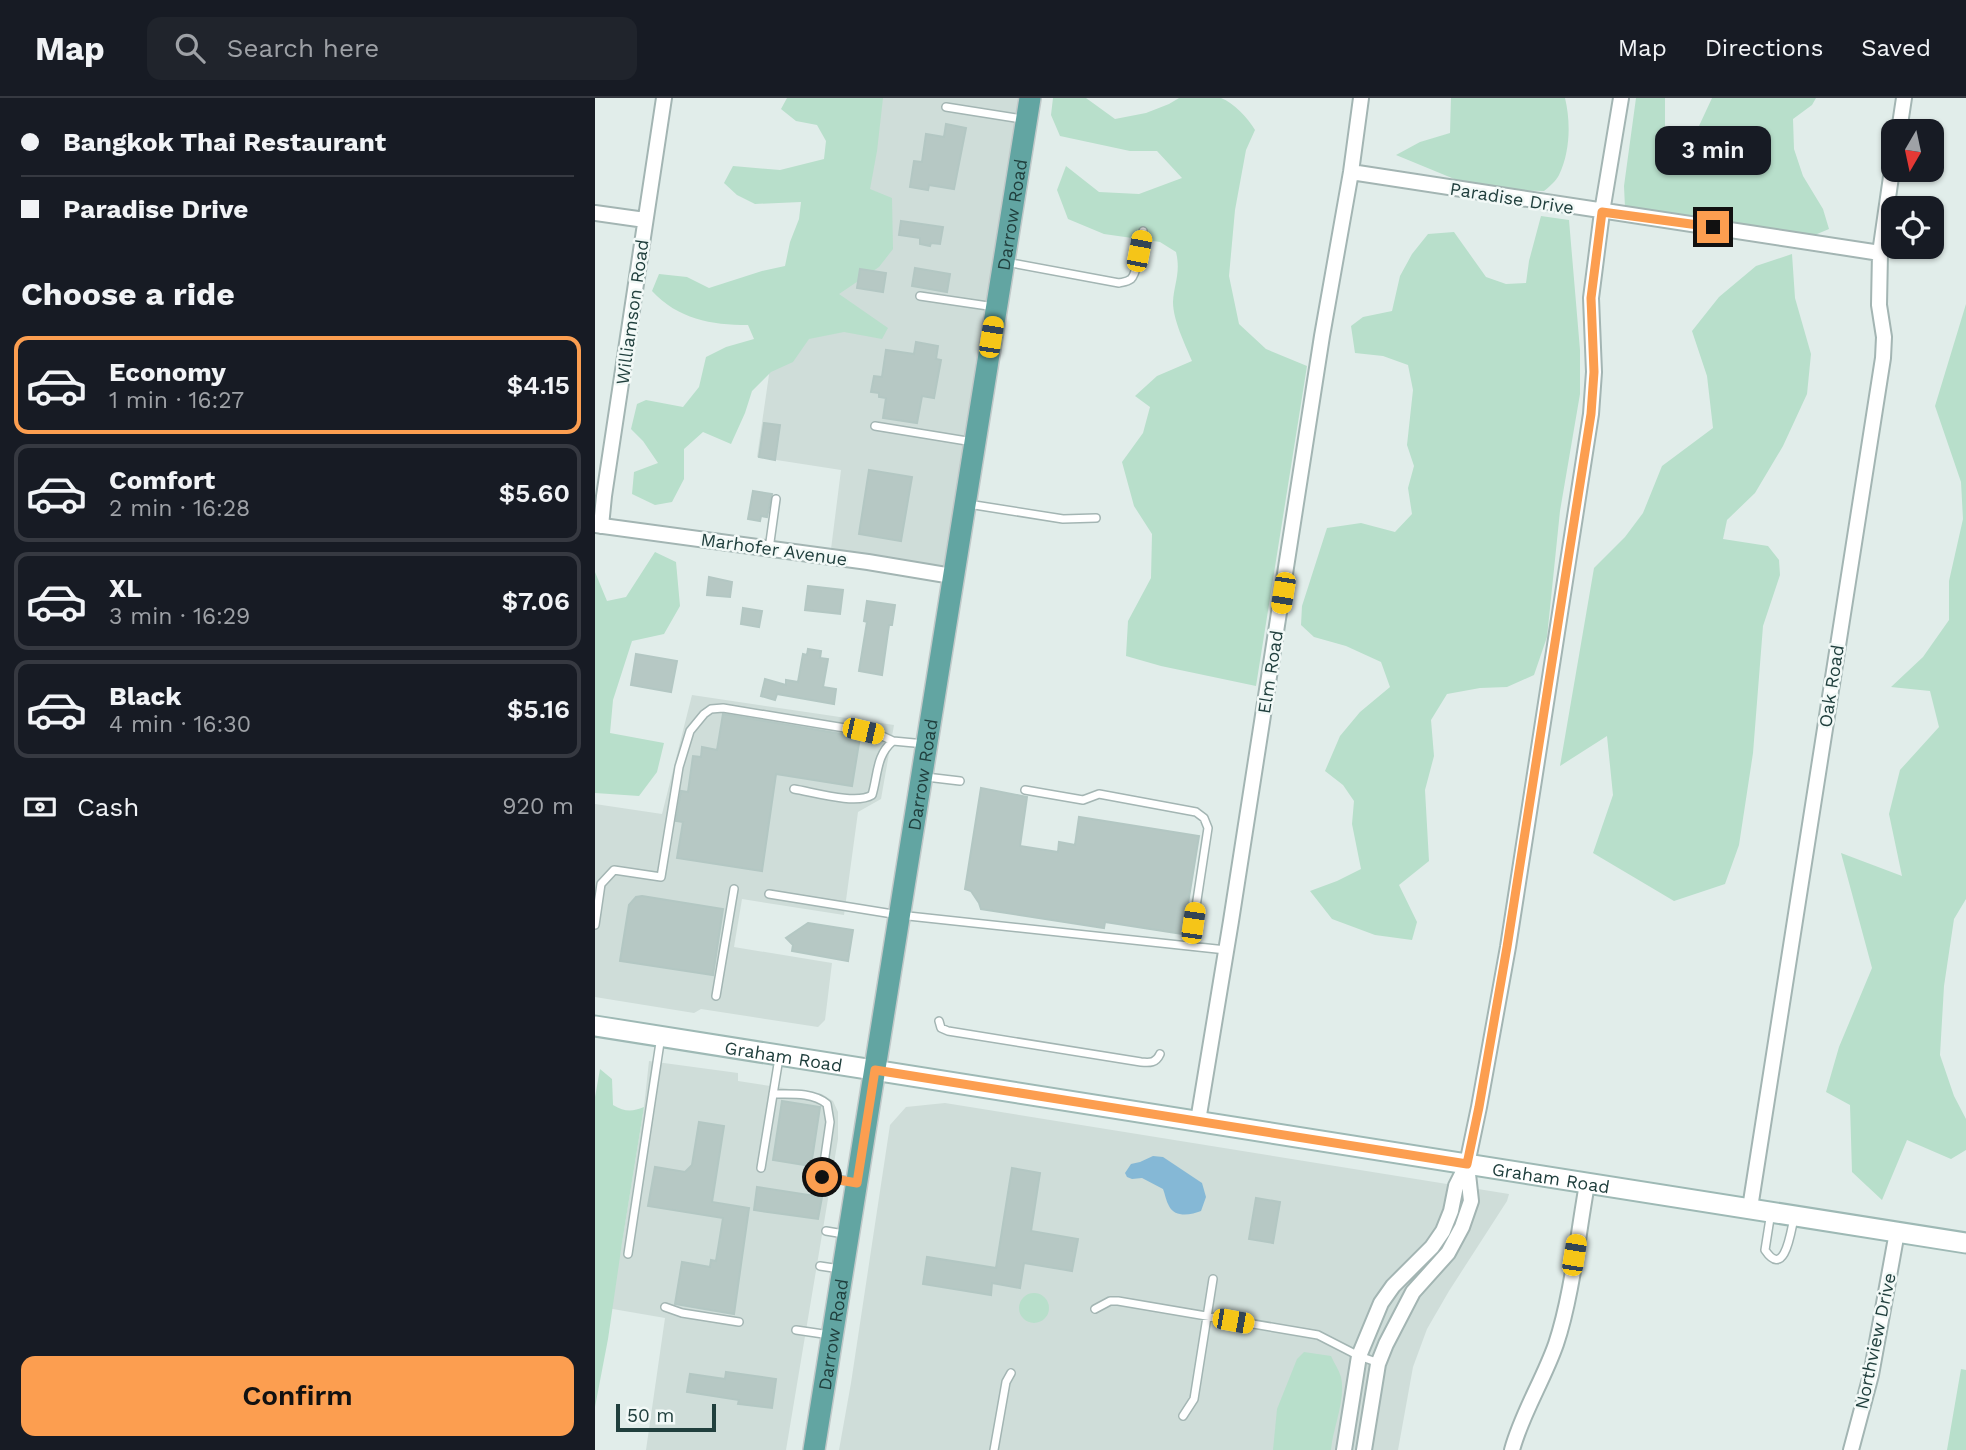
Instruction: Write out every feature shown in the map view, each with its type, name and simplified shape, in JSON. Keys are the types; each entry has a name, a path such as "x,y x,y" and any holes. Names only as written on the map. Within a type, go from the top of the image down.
{"main road":[{"name":"Darrow Road","path":"814,1450 1030,98"},
{"name":"Graham Road","path":"595,1026 1966,1243"}],"street":[{"name":"Williamson Road","path":"598,526 664,98"},
{"name":"Elm Road","path":"1198,1121 1361,98"},
{"path":"1344,1450 1359,1356 1381,1303 1406,1271 1421,1260 1443,1231 1451,1211 1456,1186 1467,1164 1479,1107 1507,947 1591,414 1594,372 1591,298 1621,98"},
{"path":"1901,119 1904,98"},
{"name":"Paradise Drive","path":"1351,172 1880,253"},
{"name":"Oak Road","path":"1750,1208 1883,358 1884,337 1879,305 1880,253 1890,182"},
{"path":"595,214 645,220"},
{"name":"Marhofer Avenue","path":"598,526 952,576"},
{"path":"1364,1450 1379,1363 1399,1316 1413,1292 1448,1253 1462,1227 1471,1200 1467,1164"},
{"path":"1512,1450 1521,1420 1557,1342 1567,1301 1587,1184"},
{"name":"Northview Drive","path":"1851,1450 1871,1375 1898,1232"}],"lane":[{"path":"946,107 1027,120"},
{"path":"1004,261 1125,282 1131,279 1135,271 1143,231"},
{"path":"921,296 996,307"},
{"path":"875,426 974,442"},
{"path":"769,549 776,499"},
{"path":"964,503 1063,519 1096,518"},
{"path":"595,925 601,884 614,870 661,877 681,757 689,731 711,709 723,708 863,731 893,741 926,744"},
{"path":"794,789 865,799 871,795 880,758 893,741"},
{"path":"921,777 960,781"},
{"path":"1025,790 1083,800 1099,794 1196,811 1204,818 1208,828 1190,946"},
{"path":"716,996 734,889"},
{"path":"769,894 899,915 1226,950"},
{"path":"939,1021 941,1028 948,1031 1141,1062 1153,1062 1160,1054"},
{"path":"628,1254 661,1036"},
{"path":"761,1168 779,1054"},
{"path":"773,1094 811,1096 822,1099 827,1104 830,1109 830,1122 822,1177 857,1183"},
{"path":"1771,1212 1765,1250 1769,1256 1776,1259 1787,1253 1794,1216"},
{"path":"826,1231 848,1234"},
{"path":"820,1266 843,1269"},
{"path":"1183,1416 1194,1399 1213,1279"},
{"path":"1095,1309 1110,1301 1118,1301 1318,1335 1379,1363"},
{"path":"665,1307 683,1314 739,1322"},
{"path":"796,1330 833,1335"},
{"path":"993,1450 1006,1382 1011,1373"}],"shaded area":[{"path":"866,98 1030,98 958,579 830,557 841,470 757,457 779,306"},
{"path":"692,695 894,725 881,799 858,812 844,915 742,899 734,947 832,963 825,1020 818,1027 701,1009 694,1013 595,997 595,804 662,814"},
{"path":"649,1061 738,1073 738,1081 822,1094 833,1101 838,1112 838,1139 786,1450 646,1450 665,1318 607,1308 620,1254"},
{"path":"945,1103 1509,1194 1427,1329 1413,1367 1398,1450 839,1450 890,1125 906,1107"}],"green space":[{"path":"787,98 883,98 870,189 892,198 893,249 879,267 839,294 888,328 882,339 844,332 809,339 793,362 771,372 752,391 731,444 703,432 684,449 684,479 672,502 655,505 632,494 634,472 658,463 631,429 637,404 646,400 683,407 699,387 706,357 726,347 754,339 748,325 721,324 696,319 673,308 652,291 659,274 687,277 709,288 785,266 799,219 801,202 755,204 737,195 724,183 733,166 780,170 824,159 826,141 817,125 796,121 781,109"},
{"path":"1053,98 1086,98 1115,119 1146,113 1179,98 1221,98 1240,111 1255,130 1246,150 1235,210 1229,276 1239,324 1266,349 1307,366 1256,686 1126,656 1128,621 1151,578 1152,534 1134,506 1122,462 1143,433 1150,407 1135,396 1157,376 1192,361 1175,316 1173,302 1178,272 1176,252 1160,242 1104,234 1068,219 1057,190 1066,166 1099,192 1139,194 1182,178 1157,151 1130,151 1060,136 1051,115"},
{"path":"1451,98 1565,98 1569,127 1567,147 1559,175 1544,191 1504,190 1464,183 1396,155 1420,142 1450,133"},
{"path":"1636,98 1665,98 1665,153 1673,174 1688,169 1699,126 1712,98 1816,98 1812,105 1793,119 1794,149 1803,176 1823,209 1829,229 1810,237 1625,208 1624,186"},
{"path":"1541,216 1569,220 1580,350 1580,394 1560,511 1547,637 1534,675 1507,687 1480,688 1447,694 1431,720 1434,756 1425,790 1429,861 1399,885 1417,922 1412,940 1375,935 1332,919 1310,891 1361,869 1352,824 1354,801 1343,785 1325,771 1340,736 1360,712 1390,687 1381,662 1346,646 1314,637 1301,625 1302,606 1327,528 1361,523 1395,532 1412,514 1408,488 1414,466 1407,445 1413,390 1408,365 1383,356 1355,353 1351,326 1363,317 1392,311 1400,276 1412,254 1428,234 1454,232 1486,277 1506,284 1526,283"},
{"path":"1792,254 1795,298 1811,354 1807,394 1783,446 1755,493 1727,520 1723,539 1768,546 1779,560 1780,575 1763,626 1753,753 1739,845 1725,884 1674,901 1593,853 1613,795 1607,736 1560,766 1594,568 1625,537 1643,513 1662,466 1713,428 1707,376 1692,331 1719,297 1756,266"},
{"path":"1966,304 1966,899 1954,919 1944,986 1940,1055 1954,1096 1966,1119 1966,1150 1951,1159 1907,1140 1882,1200 1852,1172 1850,1105 1826,1092 1839,1047 1872,968 1841,853 1902,876 1889,814 1900,770 1939,727 1930,691 1891,687 1923,657 1949,620 1949,581 1963,519 1961,482 1935,406"},
{"path":"655,552 676,562 680,606 664,634 632,641 613,700 610,733 664,743 657,772 639,796 595,793 595,572 607,601 626,597"},
{"path":"600,1069 612,1079 613,1105 629,1110 644,1107 595,1407 595,1097"},
{"path":"1034,1293 1045,1297 1049,1308 1045,1319 1034,1323 1023,1319 1019,1308 1023,1297"},
{"path":"1304,1352 1331,1356 1341,1377 1341,1404 1331,1450 1273,1450 1277,1409 1297,1359"},
{"path":"1961,1369 1966,1370 1966,1450 1947,1450"}],"water":[{"path":"1153,1156 1163,1157 1202,1183 1206,1197 1201,1211 1179,1214 1168,1204 1163,1189 1142,1178 1127,1177 1125,1173 1131,1164"}],"building":[{"path":"946,124 966,128 954,189 929,185 928,190 910,187 914,161 922,162 926,134 944,137"},
{"path":"901,221 943,227 940,244 920,244 920,238 899,235"},
{"path":"915,268 950,274 947,292 912,286"},
{"path":"860,269 886,273 883,292 857,288"},
{"path":"916,342 938,346 936,359 941,360 934,398 922,396 917,423 883,418 886,398 871,392 874,376 882,377 886,350 914,354"},
{"path":"764,423 780,425 775,460 759,457"},
{"path":"869,470 912,477 901,541 859,534"},
{"path":"753,491 772,494 767,517 761,516 760,521 748,519"},
{"path":"709,577 732,582 730,597 707,595"},
{"path":"808,586 843,590 840,614 805,610"},
{"path":"867,601 895,605 892,625 889,625 882,675 859,671 867,622 864,621"},
{"path":"743,608 762,611 759,627 741,624"},
{"path":"808,649 821,651 820,658 828,659 823,687 836,689 834,704 777,694 775,700 761,696 765,679 786,685 786,680 798,682 803,654 807,655"},
{"path":"636,654 677,661 671,692 631,685"},
{"path":"723,714 860,737 852,786 776,774 762,871 677,858 683,822 676,821 681,791 688,792 693,756 701,757 702,747 717,750"},
{"path":"981,788 1027,797 1020,846 1058,852 1059,842 1075,845 1079,817 1199,836 1183,934 1105,922 1104,928 981,909 971,891 965,889"},
{"path":"636,897 723,909 713,975 620,961 629,905"},
{"path":"808,923 853,930 848,961 792,951 793,945 786,938"},
{"path":"782,1101 820,1107 811,1166 773,1160"},
{"path":"699,1122 724,1126 712,1202 749,1208 734,1314 675,1304 682,1262 710,1267 711,1260 716,1261 723,1218 648,1206 655,1167 685,1172 692,1165"},
{"path":"1012,1168 1040,1173 1031,1231 1078,1239 1072,1271 1024,1263 1020,1288 992,1283 991,1295 923,1284 927,1257 996,1268"},
{"path":"757,1187 822,1197 818,1219 754,1210"},
{"path":"1256,1198 1280,1202 1273,1243 1249,1239"},
{"path":"726,1372 776,1379 772,1408 738,1404 739,1400 687,1392 690,1374 725,1379"}],"route":[{"path":"822,1177 857,1183 875,1070 1467,1164 1507,947 1591,414 1594,372 1591,298 1602,212 1713,227"}]}
